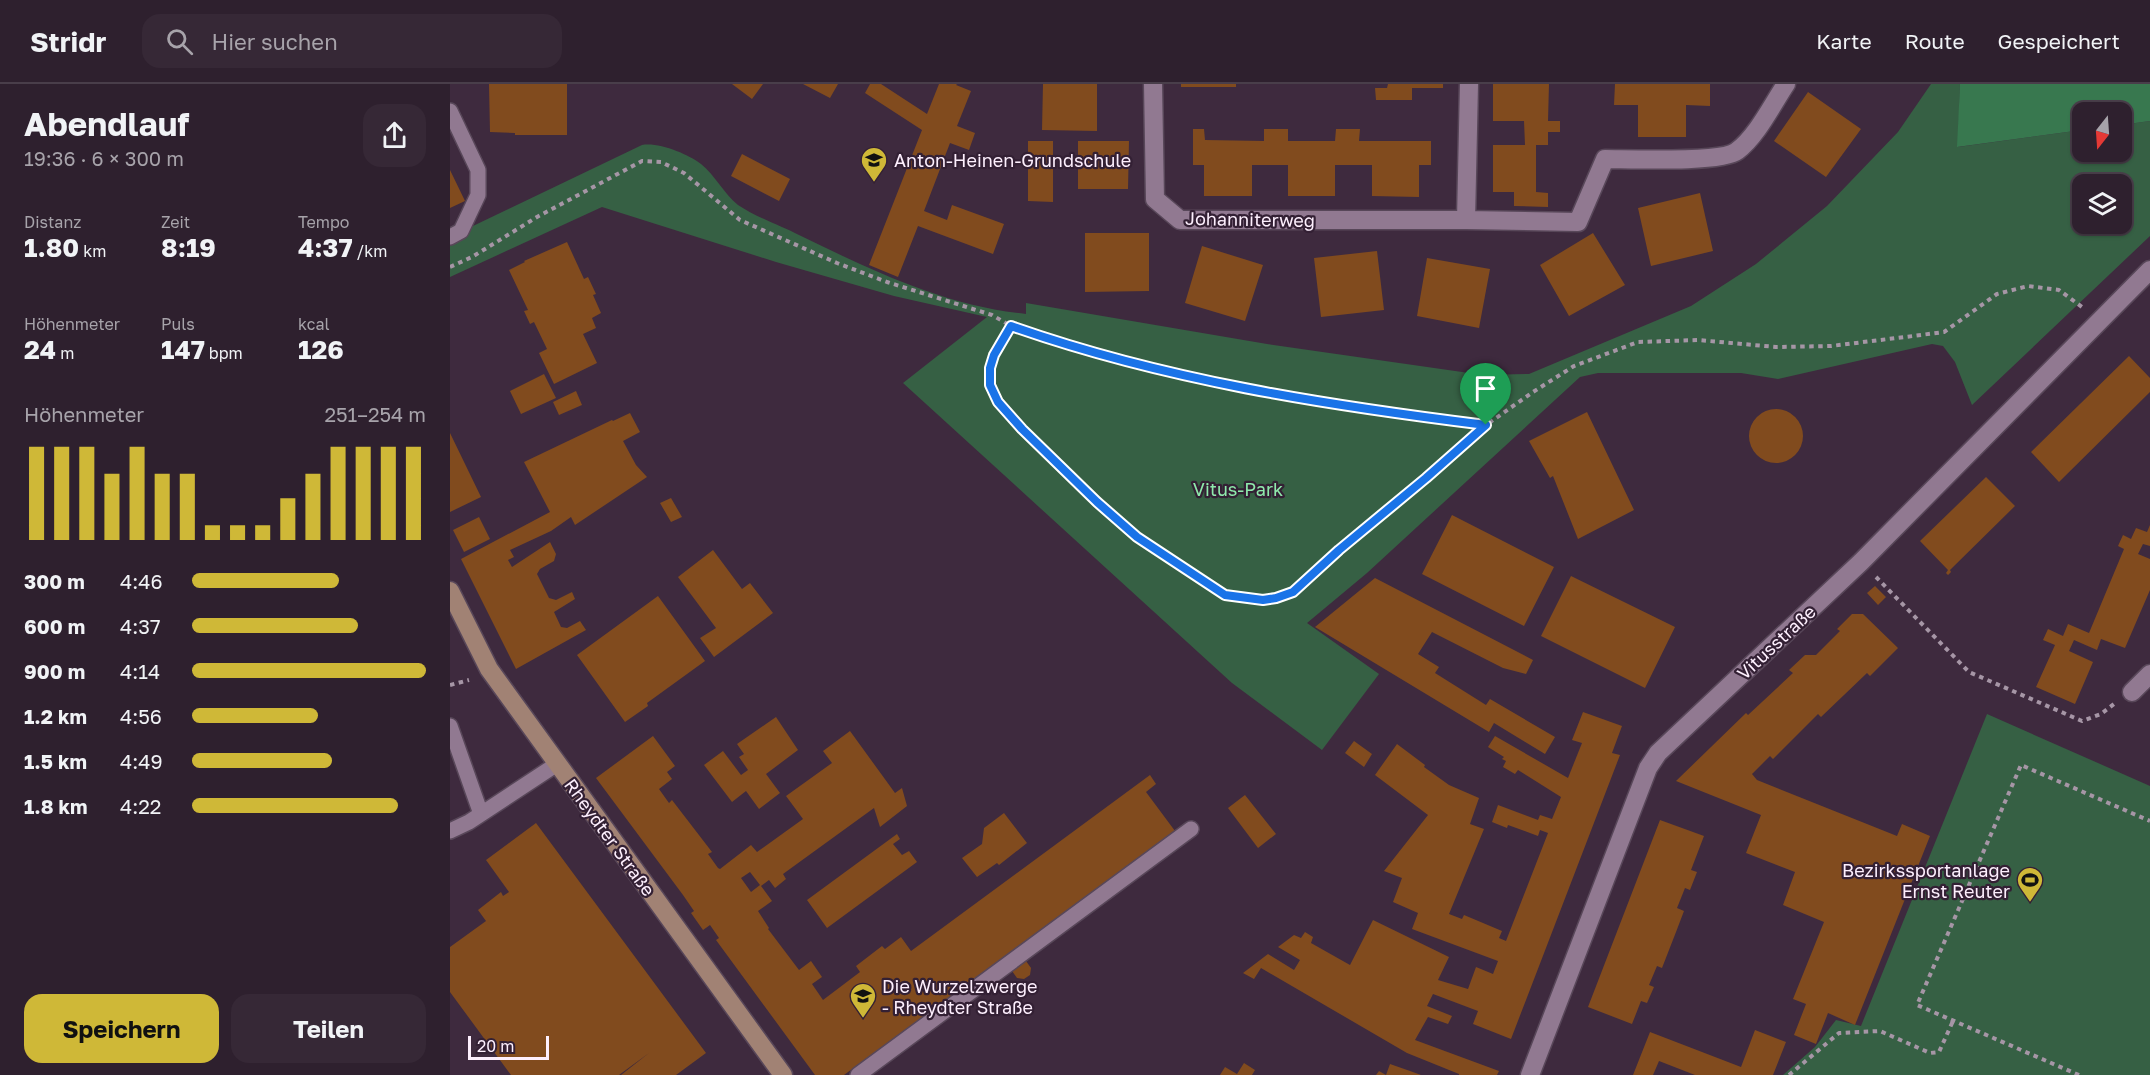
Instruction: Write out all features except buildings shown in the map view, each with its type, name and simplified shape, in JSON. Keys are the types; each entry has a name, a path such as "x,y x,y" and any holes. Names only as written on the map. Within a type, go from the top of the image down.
{"main road":[{"name":"Rheydter Straße","path":"450,591 489,669 783,1075"}],"street":[{"name":"Johanniterweg","path":"1153,84 1155,199 1180,220 1578,222 1605,159 1712,158 1736,153 1757,129 1786,84"},
{"path":"1466,220 1469,84"},
{"name":"Vitusstraße","path":"1530,1075 1648,768 1658,753 1861,562 2099,321 2146,281"},
{"path":"2132,692 2150,674"}],"lane":[{"path":"450,111 478,170 478,195 461,231 450,237"},
{"path":"450,726 475,818"},
{"path":"450,831 475,818 557,764"},
{"path":"858,1075 1191,829"}],"path":[{"path":"450,267 642,161 661,162 684,173 740,220 847,267 992,315 1011,326 1054,342 1279,395 1374,411 1486,425"},
{"path":"1011,326 994,355 990,368 990,385 998,402 1022,429 1097,502 1137,537 1225,595 1263,600 1293,592 1486,425 1574,366 1638,342 1698,340 1776,347 1831,346 1944,332 1967,313 1997,294 2028,286 2059,290 2099,321"},
{"path":"1861,562 1969,672 2082,721 2101,714 2132,692"},
{"path":"2079,1075 1917,1005 2021,765 2150,821"},
{"path":"1789,1075 1839,1033 1880,1031 1930,1053 1939,1052 1953,1021"}],"green space":[{"name":"Vitus-Park","path":"1931,84 1960,84 1958,147 2072,131 2072,162 2132,162 2132,123 2150,121 2150,236 1972,405 1955,362 1943,346 1932,344 1778,379 1741,373 1598,373 1580,377 1367,573 1307,623 1379,674 1322,750 1232,683 903,383 987,317 894,296 776,262 602,207 450,277 450,237 642,145 657,145 681,153 701,164 733,201 752,213 909,285 966,303 1026,314 1026,303 1267,344 1483,375 1529,374 1691,306 1756,264 1827,206 1898,132"},
{"path":"1960,84 2150,84 2150,121 2132,123 2132,102 2072,102 2072,131 1957,147"},
{"name":"Bezirkssportanlage Ernst Reuter","path":"1987,714 2150,786 2150,1075 1783,1075 1815,1047 1836,1020 1861,1026"}],"place":[{"name":"Anton-Heinen-Grundschule","path":"874,183"},
{"name":"Bezirkssportanlage Ernst Reuter","path":"2030,903"},
{"name":"Die Wurzelzwerge - Rheydter Straße","path":"863,1019"}],"route":[{"path":"1011,326 1054,342 1279,395 1374,411 1486,425 1293,592 1263,600 1245,599 1225,595 1208,585 1137,537 1097,502 1022,429 998,402 990,385 990,368 994,355 1011,326"}]}
